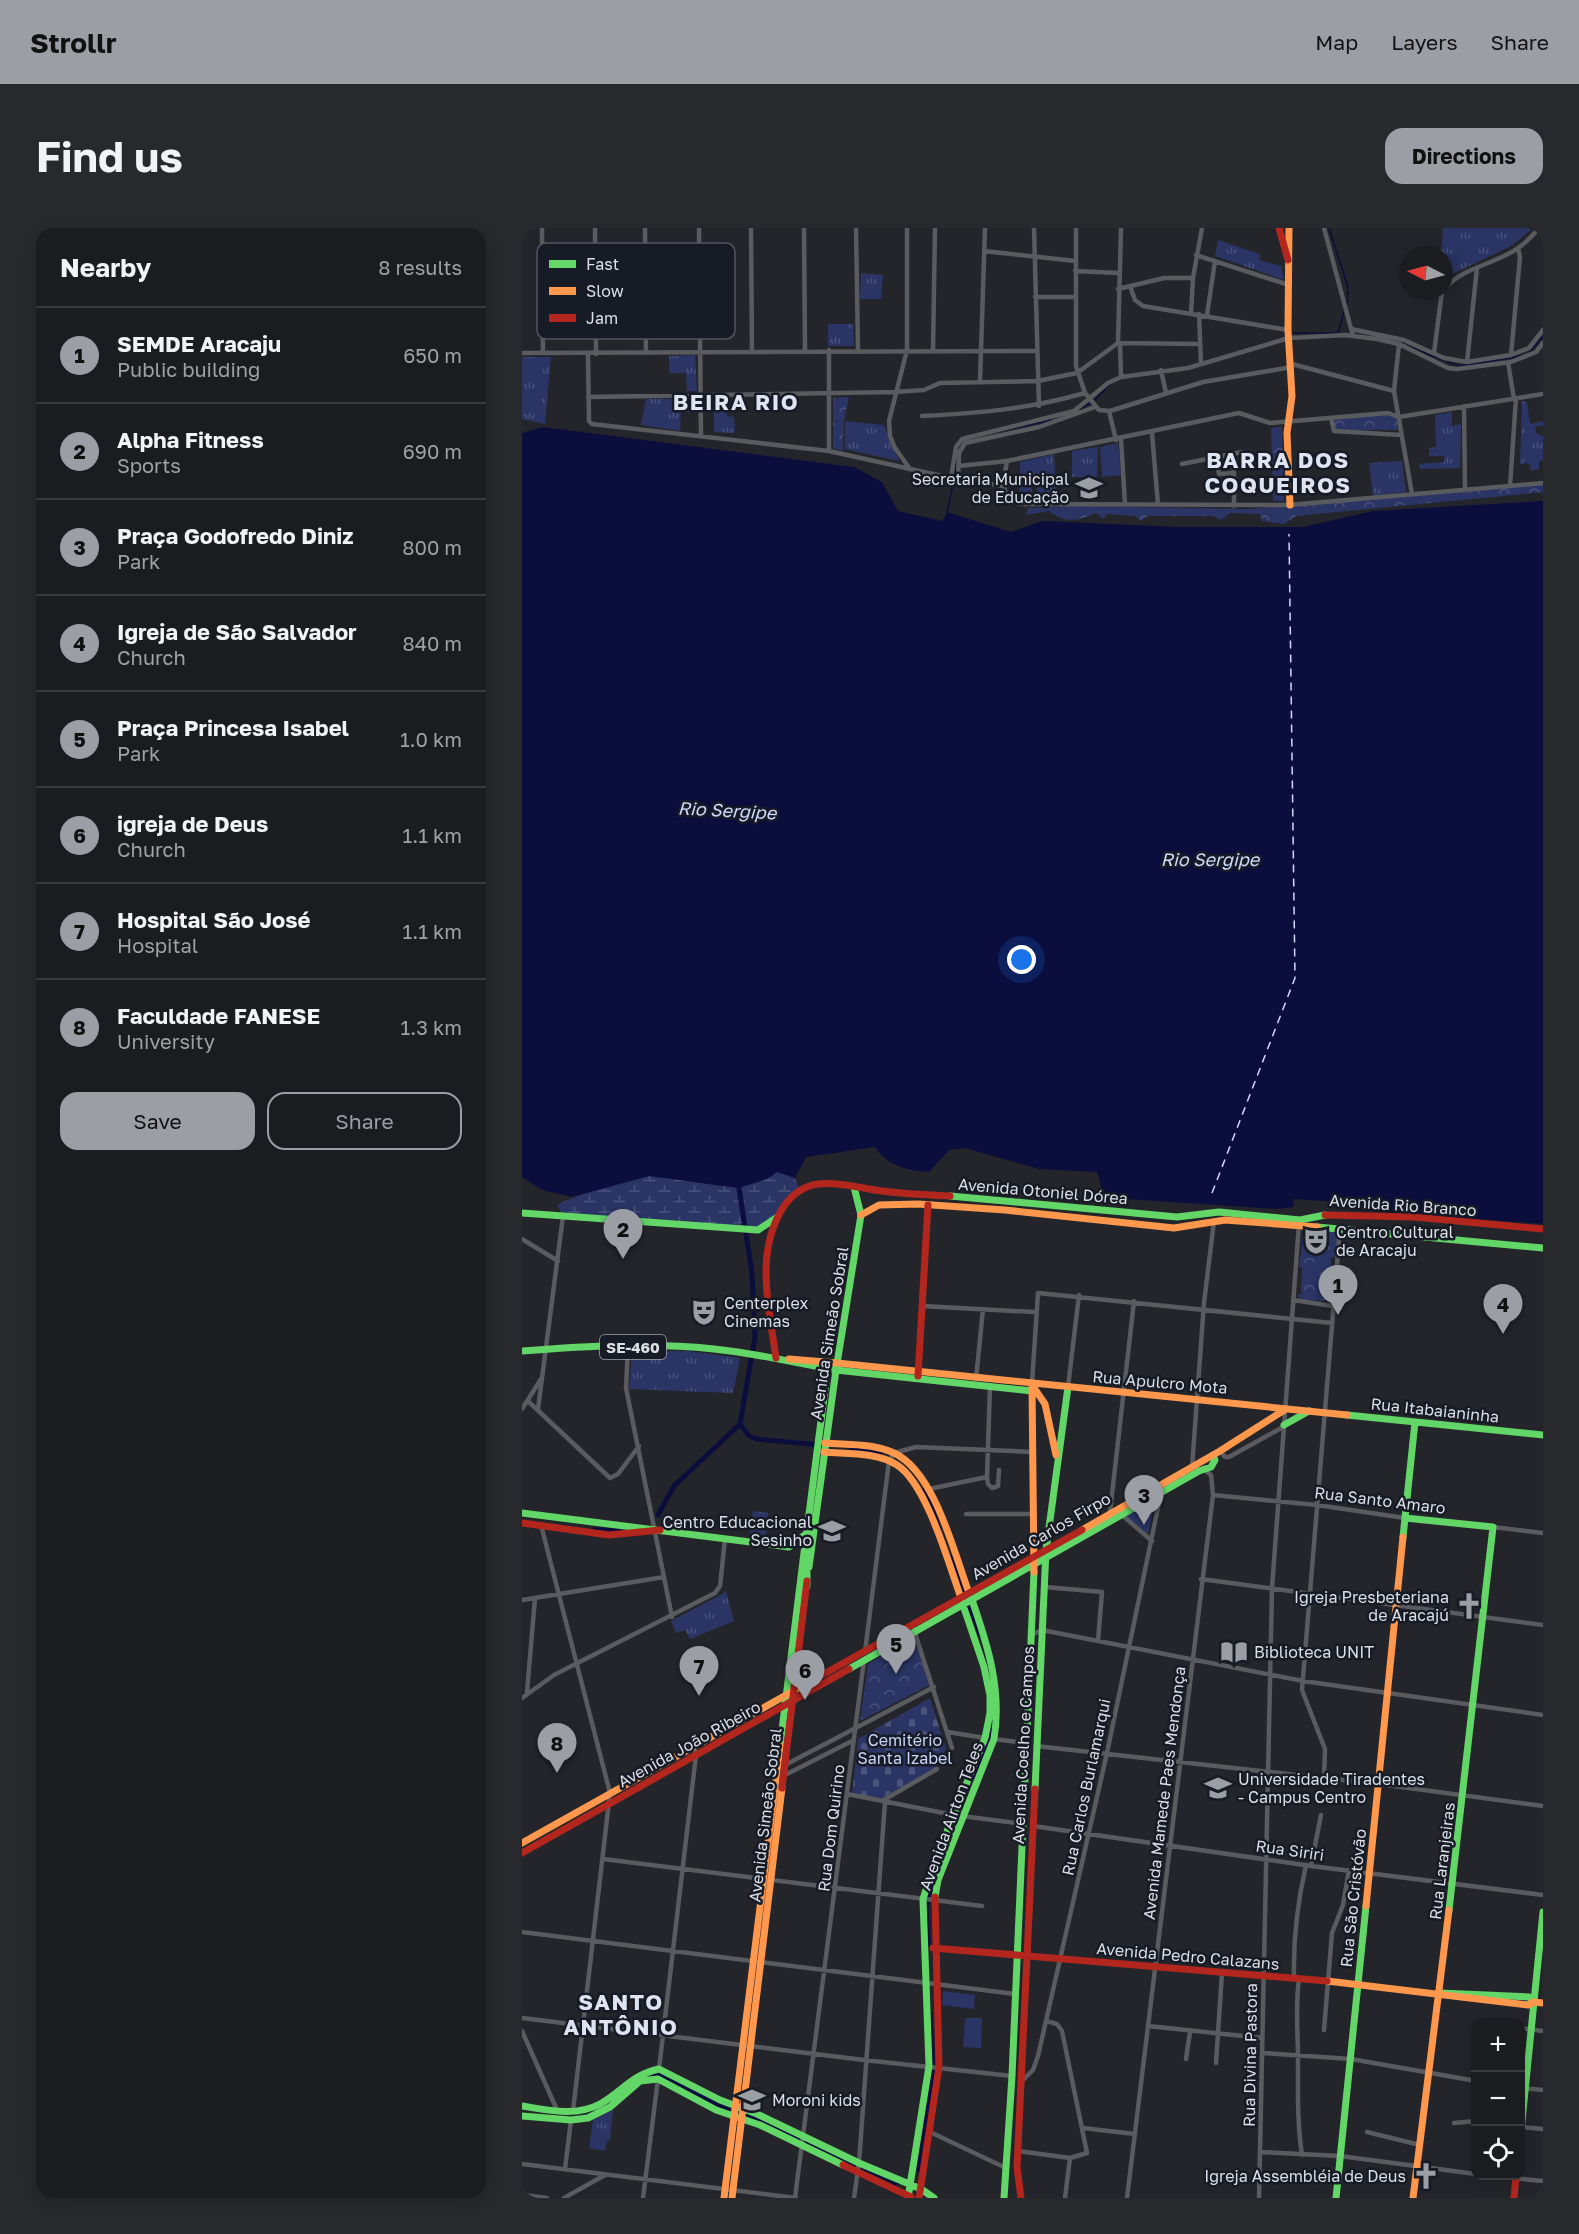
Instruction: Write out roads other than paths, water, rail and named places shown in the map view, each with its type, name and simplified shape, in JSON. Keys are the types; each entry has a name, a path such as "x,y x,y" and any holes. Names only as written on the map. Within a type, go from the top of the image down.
{"main road":[{"path":"1279,228 1287,246"},
{"path":"1289,228 1287,246 1288,330 1292,365 1292,408 1288,422 1290,505"},
{"name":"Avenida Otoniel Dórea","path":"777,1216 788,1201 800,1191 814,1185 1152,1215 1177,1216 1219,1212 1299,1224"},
{"name":"Avenida Simeão Sobral","path":"732,2198 729,2189 735,2107 757,1962 776,1770 806,1534 837,1367 861,1215 854,1187"},
{"name":"Avenida Otoniel Dórea","path":"861,1215 879,1205 928,1205 1005,1210 1174,1228 1214,1220 1299,1224"},
{"path":"918,1375 928,1205"},
{"path":"522,1213 745,1229 760,1229 777,1216"},
{"name":"Avenida Rio Branco","path":"1299,1224 1312,1214 1365,1214 1543,1229"},
{"path":"777,1216 768,1242 765,1268 776,1358 837,1367 976,1379 1032,1388 1045,1404 1058,1464"},
{"name":"Avenida Rio Branco","path":"1299,1224 1543,1248"},
{"name":"SE-460","path":"522,1351 696,1347 776,1358 800,1366 837,1367"},
{"name":"Avenida Simeão Sobral","path":"766,1881 783,1776 807,1586 821,1446 821,1414 825,1377 818,1367"},
{"path":"918,1375 990,1386 1032,1388"},
{"name":"Rua Apulcro Mota","path":"1032,1388 1068,1387 1123,1391 1309,1412"},
{"name":"Avenida Coelho e Campos","path":"1021,2198 1017,2174 1046,1550 1068,1387"},
{"name":"Avenida Coelho e Campos","path":"1004,2198 1012,2076 1035,1565 1032,1388"},
{"name":"Avenida Carlos Firpo","path":"966,1599 1035,1555 1220,1451 1286,1409"},
{"path":"1283,1426 1309,1412"},
{"name":"Rua Itabaianinha","path":"1309,1412 1543,1435"},
{"name":"Rua São Cristóvão","path":"1336,2198 1415,1422"},
{"path":"821,1446 889,1461"},
{"name":"Avenida Airton Teles","path":"821,1446 893,1453 914,1466 929,1490 998,1688 998,1719 993,1739 959,1816"},
{"path":"1208,1472 1215,1462 1213,1455"},
{"name":"Avenida Airton Teles","path":"889,1461 907,1472 919,1491 966,1599 989,1688 990,1713 985,1738 938,1880 928,1900 934,2067 930,2132 920,2198"},
{"name":"Avenida Carlos Firpo","path":"966,1599 1046,1559 1162,1492 1208,1472"},
{"path":"522,1513 654,1530"},
{"name":"Rua Santo Amaro","path":"1405,1518 1493,1527"},
{"path":"522,1523 603,1535 663,1530 789,1547 804,1553 807,1586"},
{"name":"Rua Laranjeiras","path":"1413,2198 1440,1994 1493,1527"},
{"path":"789,1547 806,1534"},
{"name":"Avenida João Ribeiro","path":"522,1853 784,1706 865,1656 966,1599"},
{"name":"Avenida João Ribeiro","path":"522,1843 785,1695 865,1656"},
{"name":"Avenida Airton Teles","path":"928,1900 933,1948 930,1984"},
{"path":"1525,2073 1543,1912"},
{"name":"Avenida Pedro Calazans","path":"933,1948 1358,1984 1440,1994 1450,1992 1528,1997 1534,2002 1543,2003"},
{"name":"Avenida Simeão Sobral","path":"724,2198 729,2189 742,2119 746,2046"},
{"name":"Avenida Airton Teles","path":"910,2197 934,2067"},
{"path":"522,2106 557,2110 594,2107 636,2075 659,2069 859,2164 921,2189 934,2198"},
{"path":"522,2116 571,2120 602,2113 640,2081 658,2079 734,2117 760,2125 910,2197"},
{"path":"1514,2198 1516,2180"}],"street":[{"path":"542,228 542,243"},
{"path":"595,228 595,243"},
{"path":"645,228 645,243"},
{"path":"699,228 699,243"},
{"path":"751,228 752,352"},
{"path":"804,228 805,351"},
{"path":"856,228 858,350"},
{"path":"907,228 907,350 890,412 890,436 911,470"},
{"path":"933,350 935,228"},
{"path":"980,381 985,228"},
{"path":"1034,228 1039,406"},
{"path":"1076,228 1077,373 1092,403 1109,411 1203,382 1292,365 1394,392"},
{"path":"1121,228 1118,273 1121,377"},
{"path":"1191,313 1192,278 1202,229 1194,228"},
{"path":"1324,228 1353,336"},
{"path":"1453,280 1518,248 1539,228"},
{"path":"1511,354 1520,257 1518,248"},
{"path":"984,251 1075,261"},
{"path":"1196,255 1289,285"},
{"path":"1207,315 1215,261"},
{"path":"1467,362 1478,268"},
{"path":"1075,272 1118,273"},
{"path":"1118,289 1164,278 1192,278"},
{"path":"1130,286 1141,305 1288,330"},
{"path":"1035,297 1075,297"},
{"path":"1434,353 1442,300"},
{"path":"1199,314 1198,344 1201,364"},
{"path":"1351,328 1404,340 1455,362 1511,354 1529,348 1543,330"},
{"path":"955,478 959,466 959,453 965,443 1039,427 1092,403 1107,383 1121,377 1188,368 1289,338 1353,336 1399,344 1448,368 1508,362 1527,357 1543,344"},
{"path":"543,339 543,353"},
{"path":"596,339 596,354"},
{"path":"646,339 646,353"},
{"path":"700,339 700,436"},
{"path":"588,397 895,392 924,390 940,383 1038,381 1077,373 1119,343 1198,344"},
{"path":"1399,344 1394,392 1412,495"},
{"path":"829,351 829,451"},
{"path":"522,353 1036,351"},
{"path":"588,354 589,422 829,451 911,470 1003,486"},
{"path":"1508,362 1515,398 1510,486"},
{"path":"1161,370 1166,393"},
{"path":"922,416 984,413 1039,406 1085,393"},
{"path":"959,466 1007,461 1118,440 1239,413 1270,423 1388,413 1399,417 1543,394"},
{"path":"955,478 956,447 962,439 1049,419 1092,403"},
{"path":"1464,406 1465,490"},
{"path":"1109,411 1118,440 1125,504"},
{"path":"1331,418 1334,431 1401,435"},
{"path":"1152,433 1158,505"},
{"path":"1182,464 1242,452"},
{"path":"1232,455 1234,506"},
{"path":"1215,458 1219,474 1234,473"},
{"path":"1007,461 1003,486 1009,499 1015,503 1290,505 1543,483"},
{"path":"538,1409 563,1216"},
{"path":"1192,1467 1203,1308 1214,1220"},
{"name":"Rua Divina Pastora","path":"1259,2198 1272,1588 1299,1224"},
{"path":"1324,1778 1325,1749 1302,1696 1302,1681 1340,1228"},
{"path":"522,1239 558,1261"},
{"path":"1032,1388 1034,1312 1036,1297 1040,1293 1079,1295 1332,1323"},
{"name":"Avenida Coelho e Campos","path":"1068,1387 1079,1295"},
{"path":"1293,1300 1334,1306"},
{"path":"1110,1512 1134,1301"},
{"path":"922,1306 1034,1312"},
{"path":"976,1379 983,1309"},
{"path":"628,1347 626,1388 672,1617"},
{"path":"522,1410 543,1376"},
{"path":"990,1386 987,1477 989,1486 997,1488 999,1470"},
{"path":"529,1402 608,1477 613,1478 618,1474 639,1446"},
{"name":"Avenida Carlos Firpo","path":"1220,1451 1225,1457 1229,1457 1283,1426"},
{"path":"893,1453 916,1447 1033,1452"},
{"name":"Rua Dom Quirino","path":"795,2198 889,1461 893,1453"},
{"name":"Avenida Mamede Paes Mendonça","path":"1127,2198 1213,1495 1208,1472"},
{"path":"929,1490 987,1477"},
{"name":"Rua Carlos Burlamarqui","path":"1022,2080 1035,2067 1061,1958 1162,1492"},
{"name":"Rua Santo Amaro","path":"1213,1495 1317,1505 1405,1518"},
{"path":"966,1514 1034,1514"},
{"path":"1122,1515 1152,1541"},
{"path":"541,1526 610,1793 573,2110"},
{"name":"Rua Santo Amaro","path":"1493,1527 1543,1533"},
{"path":"522,1698 527,1692 554,1675 672,1617 719,1589 725,1538"},
{"path":"522,1600 664,1577"},
{"path":"1201,1579 1543,1625"},
{"path":"1045,1587 1102,1592 1098,1641"},
{"path":"527,1692 535,1598"},
{"path":"913,1629 952,1748"},
{"path":"1031,1635 1042,1630 1302,1681 1387,1695 1543,1715"},
{"path":"522,1655 530,1656"},
{"path":"776,1770 856,1726 934,1688"},
{"path":"948,1732 1026,1743"},
{"path":"775,1780 854,1740"},
{"path":"659,2069 696,1755 693,1746"},
{"path":"1036,1746 1379,1784 1543,1806"},
{"path":"883,1801 937,1769"},
{"path":"847,1794 959,1816 1023,1824"},
{"path":"854,2198 859,2164 864,2060 883,1801"},
{"path":"1302,2155 1298,2128 1298,2054 1293,1935 1297,1903 1320,1815"},
{"name":"Rua Siriri","path":"1033,1826 1543,1895"},
{"path":"603,1859 682,1871 982,1906"},
{"path":"1324,2030 1332,1933 1343,1905 1349,1870"},
{"path":"522,1932 1015,1994"},
{"path":"1216,2064 1222,1973"},
{"path":"522,2018 1012,2076"},
{"path":"1018,2151 1070,2158 1087,2153 1062,2031 1057,2024 1046,2021"},
{"path":"1148,2026 1262,2038"},
{"path":"1525,2028 1543,2031"},
{"path":"522,2031 557,2110"},
{"path":"1186,2059 1190,2032"},
{"path":"1263,2054 1298,2054 1351,2060 1471,2080"},
{"path":"643,2198 658,2079"},
{"path":"1525,2088 1543,2090"},
{"path":"565,2169 571,2120"},
{"path":"1454,2123 1471,2121"},
{"path":"1083,2128 1135,2134"},
{"path":"1525,2129 1543,2129"},
{"path":"930,2132 1006,2168"},
{"path":"1367,2132 1420,2145"},
{"path":"1260,2152 1340,2157 1471,2173"},
{"path":"1065,2198 1070,2158"},
{"path":"522,2164 795,2198"},
{"path":"564,2198 605,2175"},
{"path":"1525,2178 1543,2181"},
{"path":"522,2195 547,2198"}],"water":[{"name":"Rio Sergipe","path":"543,427 854,467 882,482 898,511 943,521 947,512 1011,532 1042,521 1179,527 1303,527 1373,511 1543,501 1543,1224 1371,1211 1367,1204 1294,1199 1293,1207 1277,1209 1112,1198 1103,1192 1097,1172 1039,1169 964,1148 949,1150 929,1172 913,1170 892,1163 875,1147 806,1157 795,1178 777,1172 769,1178 739,1188 649,1176 572,1197 542,1190 522,1177 522,433"}],"waterway":[{"path":"1329,228 1348,287 1347,305"},
{"path":"1338,333 1344,312"},
{"path":"1293,333 1339,333"},
{"path":"1528,354 1543,336"},
{"path":"1388,339 1459,366 1521,356"},
{"path":"1078,411 1096,399 1111,383"},
{"path":"1006,430 1051,420"},
{"path":"955,476 957,459"},
{"path":"947,512 954,480"},
{"path":"658,1515 674,1486 740,1424 755,1337 752,1273 739,1188"},
{"path":"740,1424 749,1436 757,1439 819,1445"},
{"path":"852,1449 881,1452"},
{"path":"925,1490 939,1529"},
{"path":"595,1530 637,1531"},
{"path":"950,1557 981,1635"},
{"path":"975,1777 990,1734 995,1709"},
{"path":"928,1945 926,1906 951,1839"},
{"path":"919,2170 933,2076 930,2014"},
{"path":"648,2074 659,2073 728,2109"},
{"path":"622,2093 637,2079"},
{"path":"745,2113 896,2183"}],"place":[{"name":"Secretaria Municipal de Educação","path":"1089,488"},
{"name":"Centro Cultural de Aracaju","path":"1316,1241"},
{"name":"Alpha Fitness","path":"623,1259"},
{"name":"Centerplex Cinemas","path":"704,1312"},
{"name":"SEMDE Aracaju","path":"1338,1315"},
{"name":"Igreja de São Salvador","path":"1503,1334"},
{"name":"Praça Godofredo Diniz","path":"1144,1525"},
{"name":"Centro Educacional Sesinho","path":"832,1531"},
{"name":"Igreja Presbeteriana de Aracajú","path":"1469,1606"},
{"name":"Biblioteca UNIT","path":"1234,1652"},
{"name":"Praça Princesa Isabel","path":"896,1674"},
{"name":"Hospital São José","path":"699,1696"},
{"name":"igreja de Deus","path":"805,1700"},
{"name":"Faculdade FANESE","path":"557,1773"},
{"name":"Universidade Tiradentes - Campus Centro","path":"1218,1788"},
{"name":"Moroni kids","path":"752,2100"},
{"name":"Igreja Assembléia de Deus","path":"1426,2176"}],"district":[{"name":"BEIRA RIO","path":"736,401"},
{"name":"BARRA DOS COQUEIROS","path":"1278,472"},
{"name":"SANTO ANTÔNIO","path":"621,2014"}],"park label":[{"name":"Cemitério Santa Izabel","path":"905,1749"}]}
